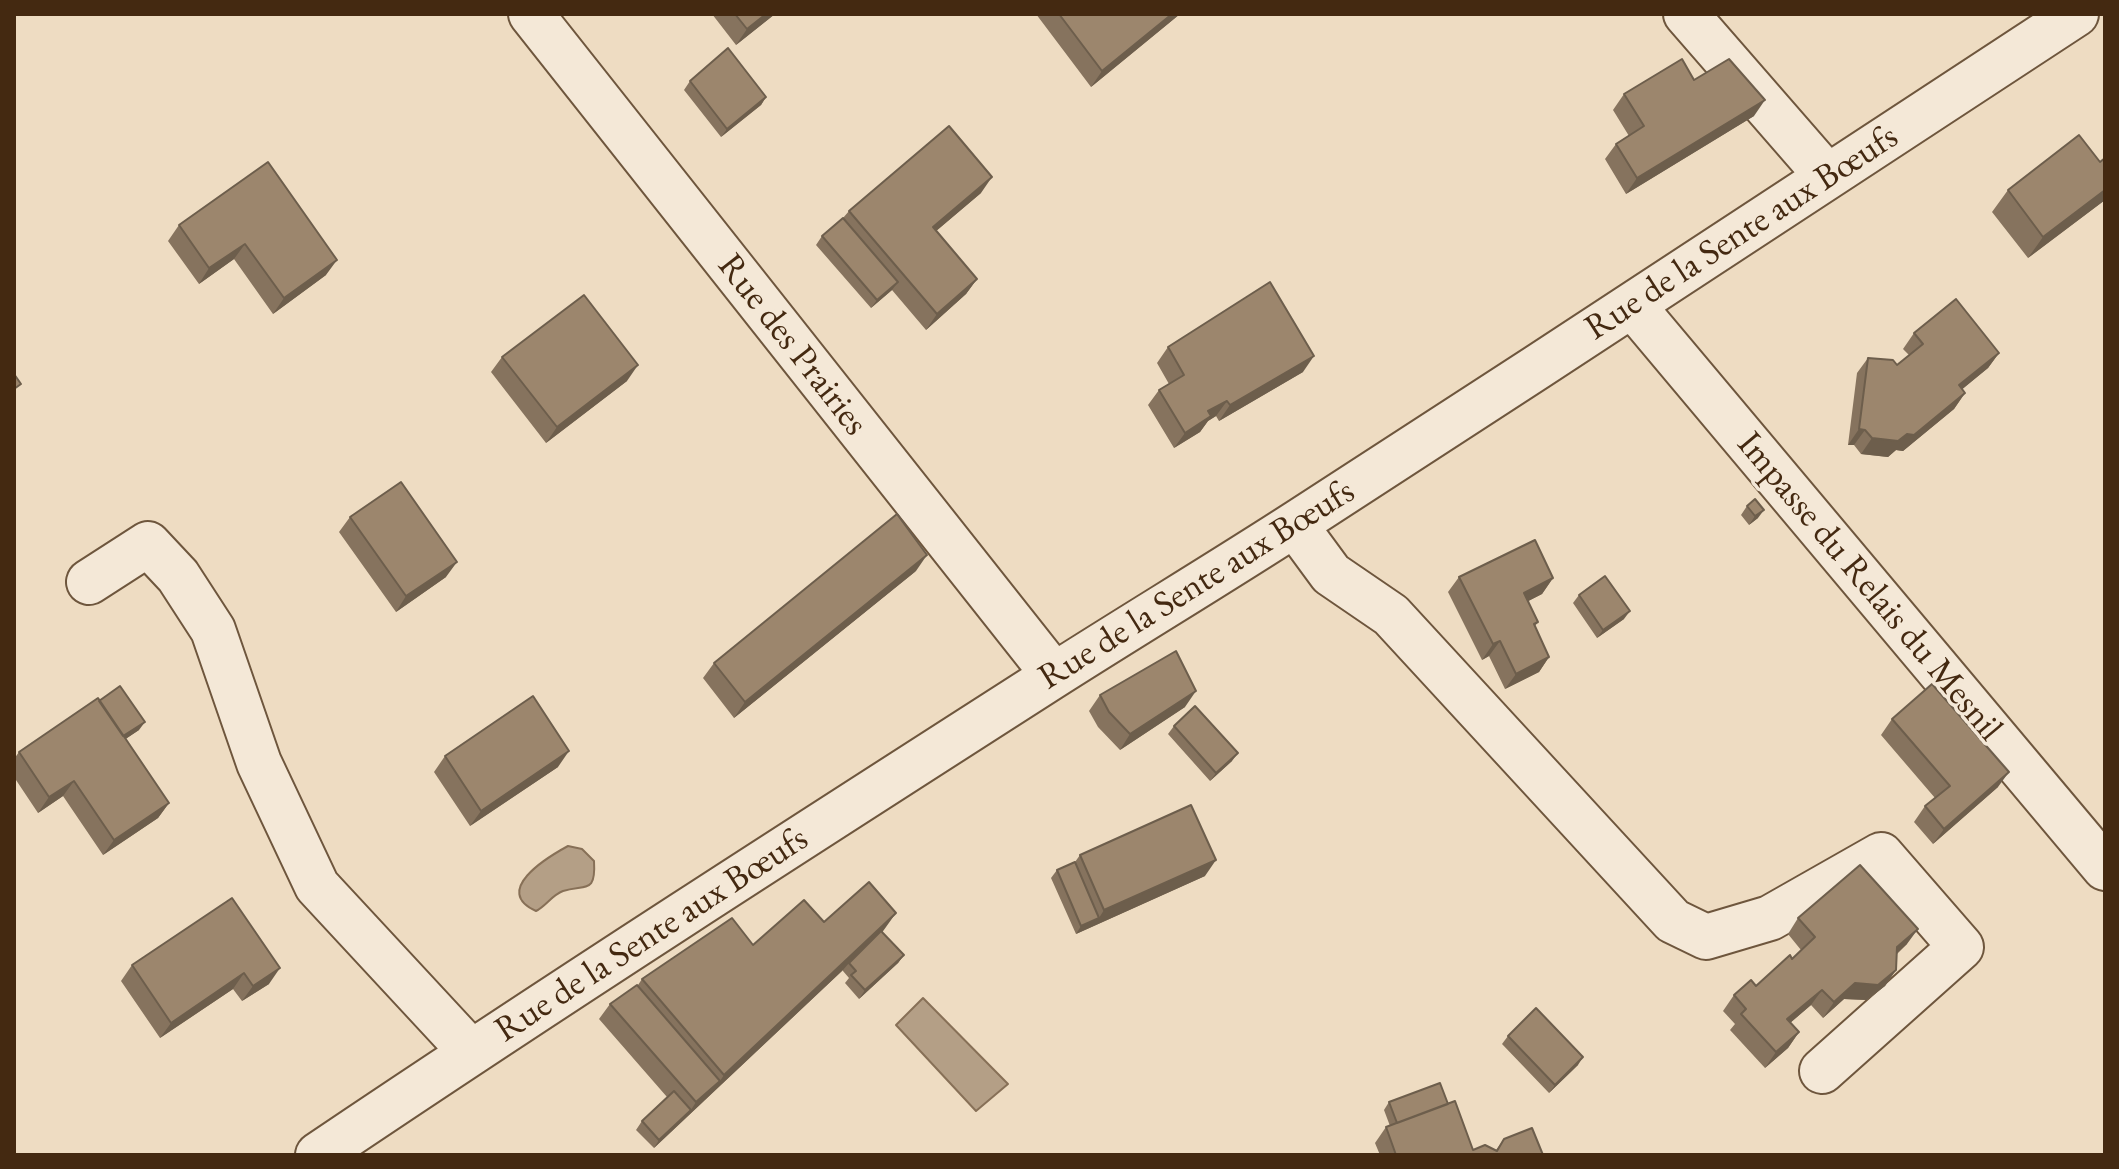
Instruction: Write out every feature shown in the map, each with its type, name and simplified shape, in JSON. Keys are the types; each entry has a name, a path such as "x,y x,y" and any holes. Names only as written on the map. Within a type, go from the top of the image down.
{"street":[{"name":"Rue des Prairies","path":"531,14 1054,675"},
{"path":"1686,14 1827,176"},
{"name":"Rue de la Sente aux Bœufs","path":"318,1155 471,1052 1054,675 1295,525 1633,306 2076,14"},
{"name":"Impasse du Relais du Mesnil","path":"1633,306 2105,868"},
{"path":"1295,525 1331,574 1391,615 1673,921 1706,937 1770,918 1881,855 1961,947 1822,1071"},
{"path":"89,582 148,544 178,576 213,630 259,763 317,886 471,1052"}],"shaded area":[{"path":"568,846 582,849 594,861 593,879 588,886 559,893 536,911 524,903 519,894 521,885 537,867"},
{"path":"923,998 1008,1084 976,1111 896,1025"}],"building":[{"path":"735,14 766,14 747,29"},
{"path":"1059,14 1172,14 1102,71"},
{"path":"728,48 766,97 727,129 690,81"},
{"path":"1682,59 1694,80 1729,59 1765,100 1637,178 1616,144 1644,126 1624,94"},
{"path":"949,126 992,177 933,227 977,279 937,314 849,211"},
{"path":"2079,135 2100,162 2105,158 2105,190 2043,237 2008,190"},
{"path":"268,162 337,260 284,298 245,244 209,268 179,225"},
{"path":"843,218 898,282 877,300 822,236"},
{"path":"1270,282 1314,356 1230,405 1227,401 1208,411 1211,416 1185,433 1159,390 1184,375 1168,347"},
{"path":"584,295 638,365 557,427 502,357"},
{"path":"1956,299 1999,353 1959,385 1965,393 1914,435 1907,434 1898,441 1872,438 1865,430 1859,429 1868,358 1893,360 1897,365 1923,344 1914,333"},
{"path":"14,374 21,384 14,389"},
{"path":"401,482 457,562 406,596 350,517"},
{"path":"1755,499 1764,510 1755,516 1747,506"},
{"path":"897,514 927,555 745,702 714,663"},
{"path":"1535,540 1553,578 1524,593 1538,622 1534,624 1549,657 1516,674 1500,641 1493,644 1459,577"},
{"path":"1605,576 1630,611 1603,630 1579,595"},
{"path":"1176,651 1196,691 1130,734 1109,712 1100,695"},
{"path":"1932,684 2009,772 1944,829 1925,806 1950,786 1892,719"},
{"path":"120,686 145,722 123,736 99,701"},
{"path":"533,696 569,751 481,811 445,756"},
{"path":"98,698 169,803 114,840 74,781 49,797 19,752"},
{"path":"1195,706 1238,753 1216,773 1174,726"},
{"path":"1191,805 1216,860 1104,910 1080,855"},
{"path":"1075,862 1099,918 1081,926 1057,870"},
{"path":"1860,865 1918,929 1897,947 1896,970 1878,985 1855,983 1834,1002 1822,990 1787,1019 1799,1032 1776,1052 1741,1014 1746,1009 1734,995 1751,980 1756,986 1815,937 1798,918"},
{"path":"869,882 896,913 724,1075 642,979 732,918 753,945 804,900 824,922"},
{"path":"232,898 280,968 253,986 244,973 171,1023 132,965"},
{"path":"881,931 904,955 865,990 851,975 856,971 849,963"},
{"path":"637,985 720,1081 696,1102 610,1004"},
{"path":"1536,1008 1583,1057 1555,1085 1508,1036"},
{"path":"1440,1083 1448,1104 1397,1123 1389,1102"},
{"path":"674,1091 691,1110 659,1140 642,1121"},
{"path":"1455,1101 1473,1150 1485,1145 1497,1151 1504,1139 1532,1128 1543,1155 1396,1155 1386,1127"}]}
